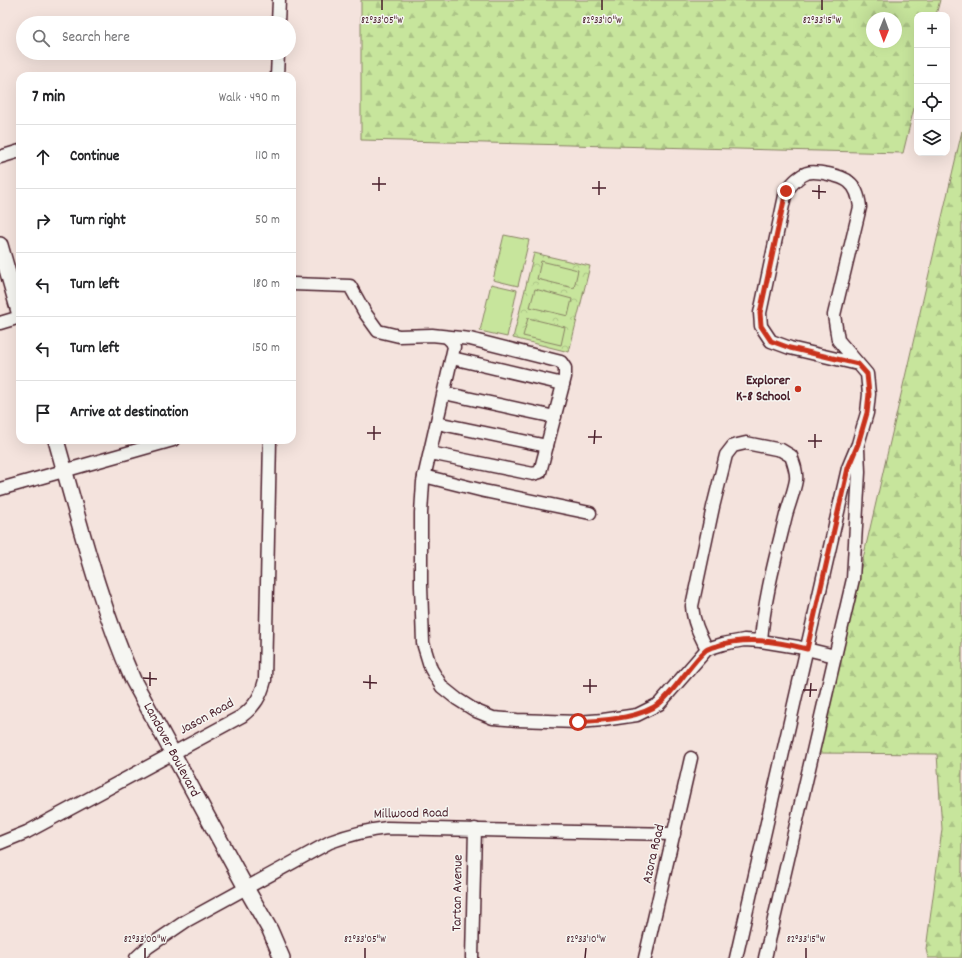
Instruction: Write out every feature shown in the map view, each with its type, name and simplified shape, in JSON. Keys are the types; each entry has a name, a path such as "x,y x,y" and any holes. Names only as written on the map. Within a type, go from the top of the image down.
{"street":[{"path":"278,16 279,0"},
{"path":"277,72 278,60"},
{"path":"0,157 16,152"},
{"path":"736,958 848,468 858,444 867,413 869,394 867,374 838,340 834,315 860,207 859,197 855,188 849,181 823,172 808,172 798,178 786,191 760,313 761,326 771,341 790,348 858,364"},
{"path":"0,245 16,302"},
{"path":"296,284 350,286 378,331 399,336 432,335 470,340 561,362 566,368 555,417 540,472 533,474 430,453"},
{"path":"0,323 16,317"},
{"path":"447,337 452,342 454,348 424,476 421,513 422,643 431,669 442,687 476,711 493,718 570,722 603,720 638,715 659,704 707,649 723,644 744,640 761,641 807,649 835,656"},
{"path":"452,358 563,384"},
{"path":"444,393 555,417"},
{"path":"437,423 547,446"},
{"path":"707,649 694,622 692,616 692,606 713,507 726,456 733,446 746,442 781,450 791,456 795,466 796,479 770,582 762,621 761,641"},
{"name":"Landover Boulevard","path":"57,444 106,612 133,680 270,930 282,958"},
{"path":"0,489 159,444"},
{"name":"Jason Road","path":"0,844 27,832 242,716 258,701 266,680 270,444"},
{"path":"764,958 853,579 859,472 858,444"},
{"path":"424,476 484,491 590,513"},
{"name":"Azora Road","path":"645,958 691,758"},
{"name":"Millwood Road","path":"136,958 148,947 186,921 330,842 361,832 387,828 674,834"},
{"name":"Tartan Avenue","path":"472,958 475,829"}],"green space":[{"path":"361,0 940,0 937,12 914,12 914,108 903,153 361,140"},
{"path":"962,131 962,958 928,958 926,949 942,829 937,754 818,753"},
{"path":"504,235 529,240 518,286 493,280"},
{"path":"534,253 590,266 569,352 513,338"},
{"path":"541,261 578,270 574,288 537,279"},
{"path":"491,284 517,290 507,337 480,331"},
{"path":"535,289 572,299 568,316 530,307"},
{"path":"528,318 565,327 561,345 523,336"}],"place":[{"name":"Explorer K-8 School","path":"798,389"}],"route":[{"path":"578,722 638,715 659,704 707,649 744,640 798,646 807,649 848,468 858,444 867,413 869,394 867,374 858,364 790,348 771,341 761,326 760,313 786,191"}]}
